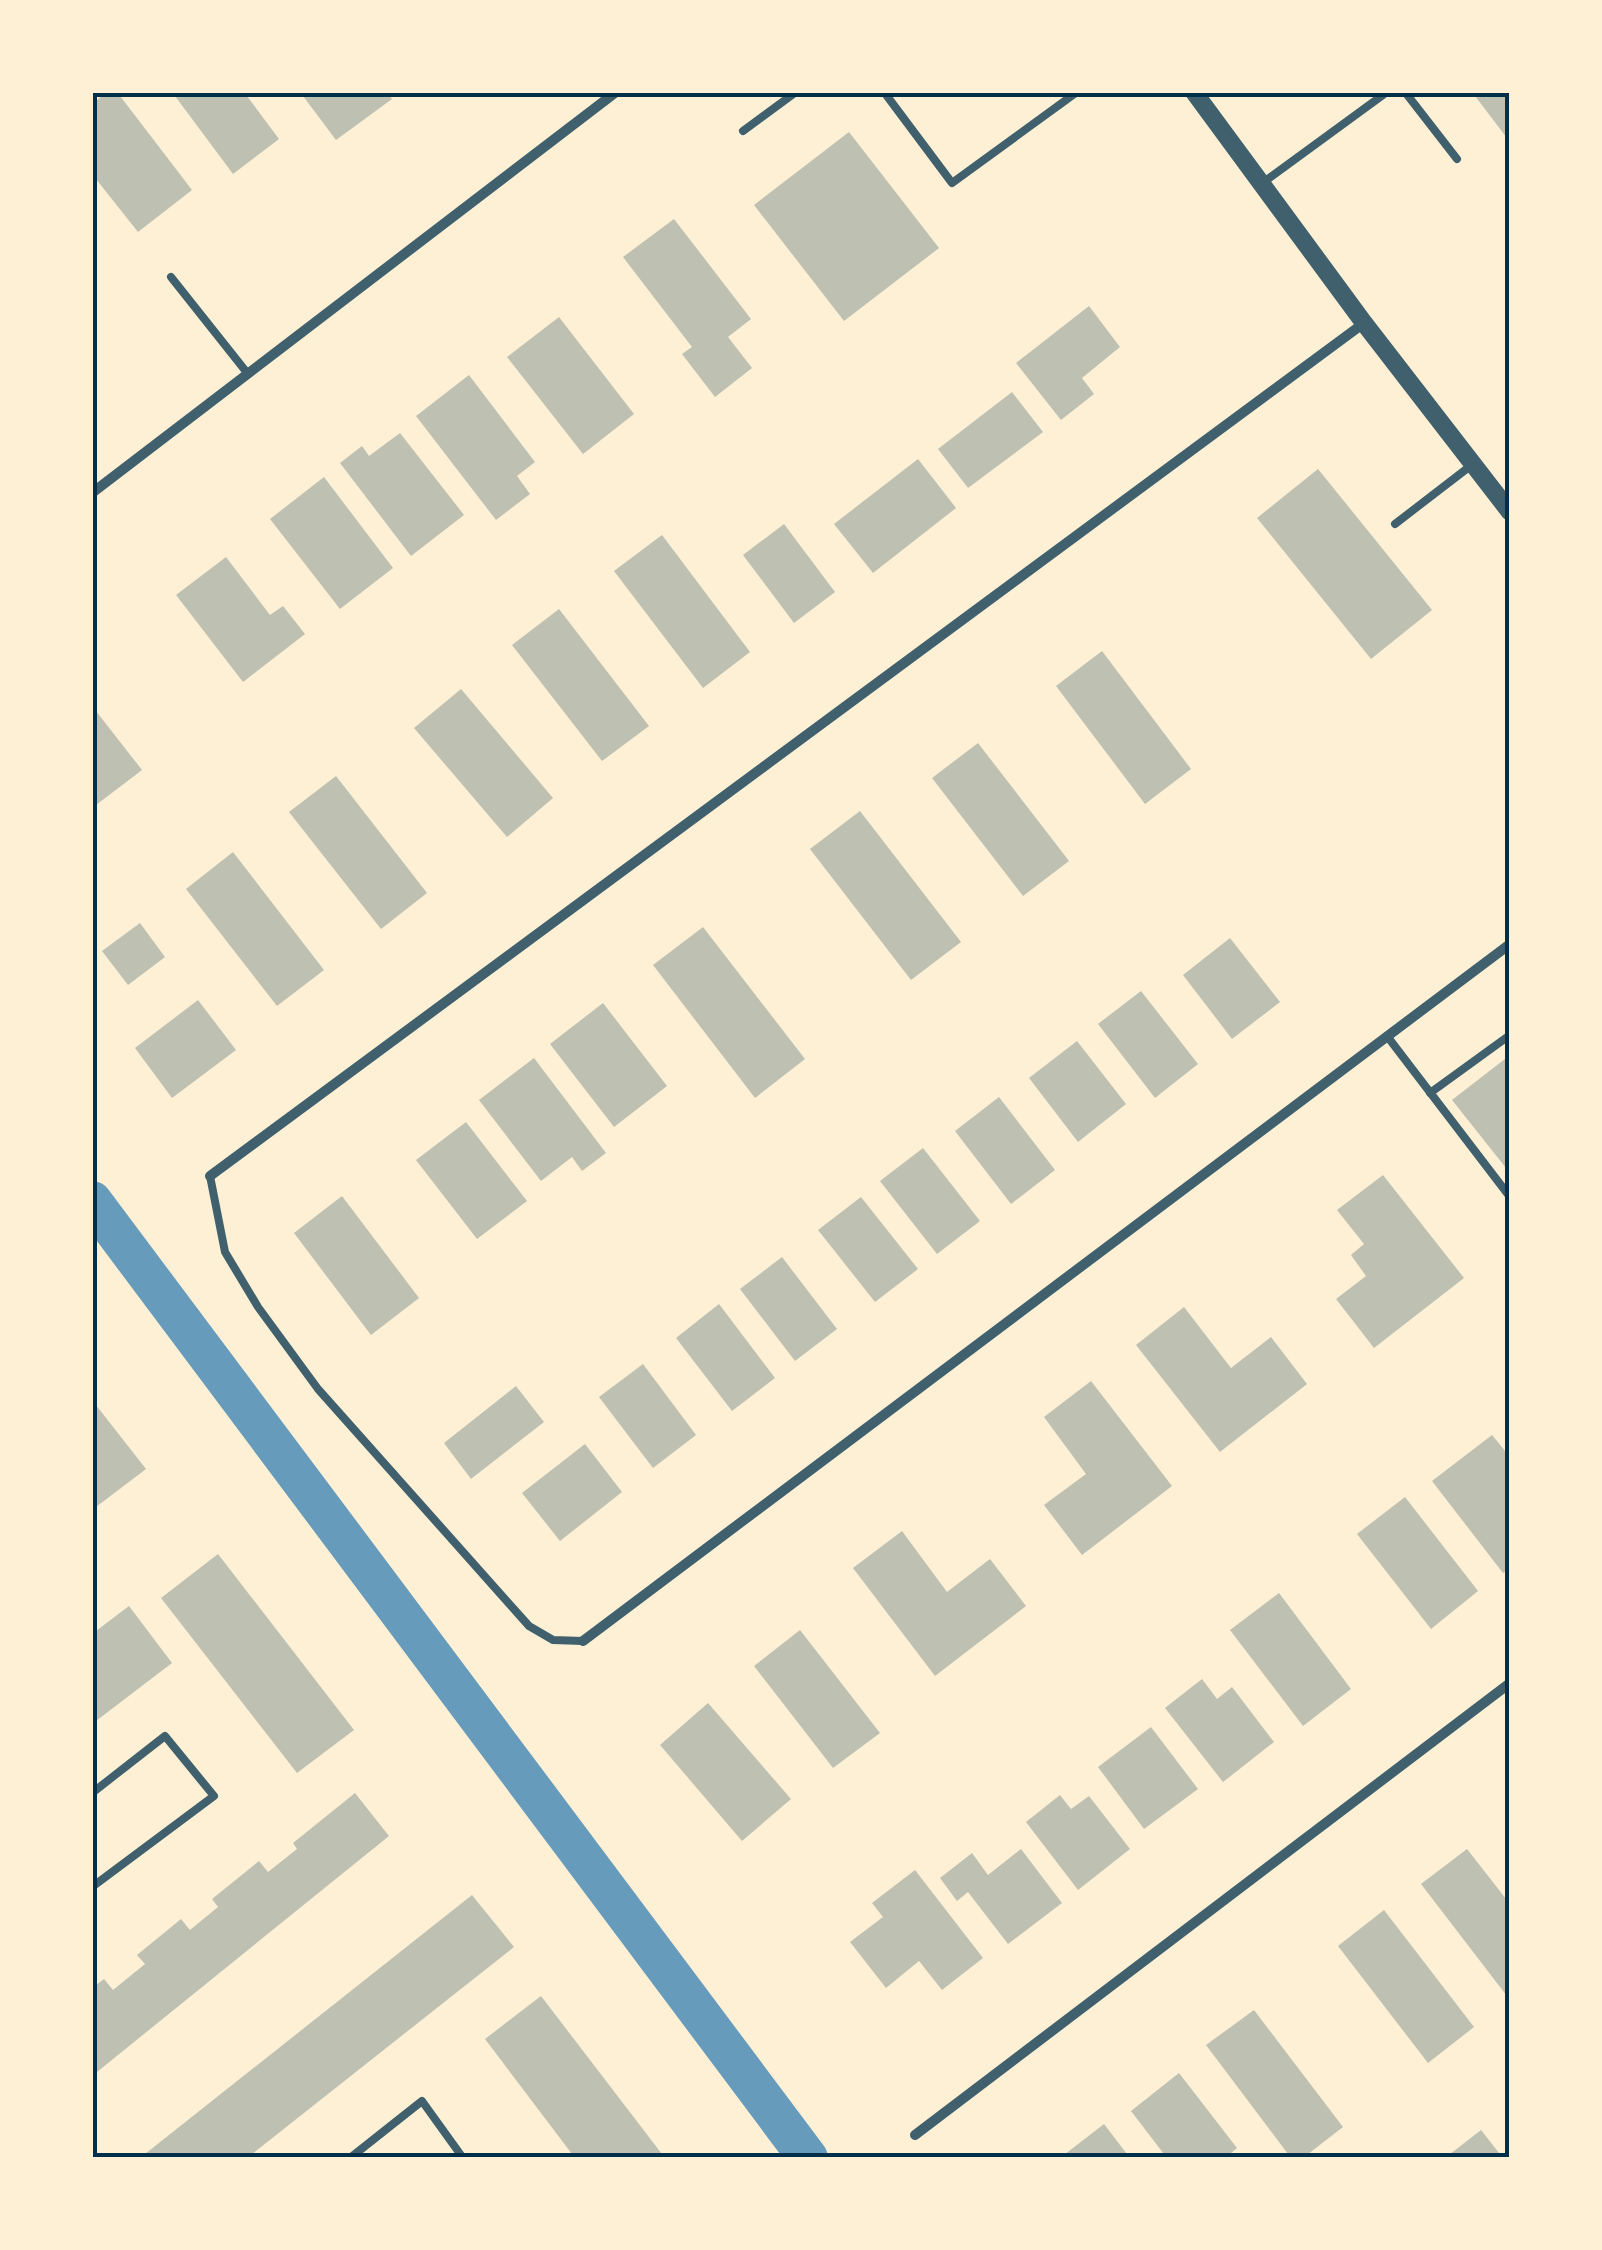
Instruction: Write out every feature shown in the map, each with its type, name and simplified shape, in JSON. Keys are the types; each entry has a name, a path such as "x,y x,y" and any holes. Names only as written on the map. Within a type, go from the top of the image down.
{"street":[{"path":"92,494 616,92"},
{"path":"1194,92 1364,323 1510,512"},
{"path":"210,1176 1364,323"},
{"path":"584,1642 1510,944"},
{"path":"915,2136 1510,1683"}],"lane":[{"path":"743,132 796,92"},
{"path":"884,92 952,183 1077,92"},
{"path":"1261,184 1386,92"},
{"path":"1405,92 1457,159"},
{"path":"170,276 248,374"},
{"path":"1394,524 1472,464"},
{"path":"1430,1093 1510,1035"},
{"path":"1387,1036 1510,1197"},
{"path":"210,1176 225,1252 258,1307 318,1389 529,1626 553,1640 584,1642"},
{"path":"92,1793 165,1736 214,1796 92,1887"},
{"path":"350,2158 422,2100 463,2158"}],"building":[{"path":"107,92 117,92 192,190 138,232 92,174 92,104"},
{"path":"172,92 244,92 279,139 233,174"},
{"path":"300,92 387,92 392,99 336,140"},
{"path":"1472,92 1510,92 1510,142"},
{"path":"849,132 939,248 844,321 754,205"},
{"path":"674,219 751,319 728,337 752,368 715,397 682,354 692,347 623,257"},
{"path":"1089,306 1120,347 1082,378 1094,394 1061,420 1016,363"},
{"path":"559,317 634,414 583,454 507,357"},
{"path":"469,375 535,462 517,476 530,494 496,520 416,416"},
{"path":"1012,392 1043,432 968,488 938,449"},
{"path":"400,433 464,515 411,556 340,463 362,446 369,456"},
{"path":"918,459 956,508 873,573 834,524"},
{"path":"1318,469 1432,610 1371,659 1257,518"},
{"path":"324,477 393,568 340,609 270,519"},
{"path":"784,524 835,592 794,623 743,555"},
{"path":"662,535 750,652 703,688 614,571"},
{"path":"226,557 270,615 283,606 305,634 243,682 176,595"},
{"path":"559,609 649,726 602,761 512,645"},
{"path":"1102,651 1191,769 1145,804 1056,686"},
{"path":"461,689 553,798 507,837 414,728"},
{"path":"92,706 142,770 96,805 92,801"},
{"path":"978,743 1069,861 1023,896 932,778"},
{"path":"336,776 427,893 381,929 289,812"},
{"path":"860,811 961,942 911,980 810,849"},
{"path":"233,852 324,970 277,1006 186,889"},
{"path":"140,923 165,957 128,985 102,951"},
{"path":"703,927 805,1059 755,1098 653,965"},
{"path":"1230,938 1280,1002 1232,1039 1183,975"},
{"path":"1141,991 1198,1064 1155,1098 1098,1024"},
{"path":"198,1000 236,1050 172,1098 135,1048"},
{"path":"603,1003 667,1086 614,1127 550,1044"},
{"path":"1077,1041 1126,1104 1078,1142 1029,1078"},
{"path":"1510,1055 1510,1173 1452,1100"},
{"path":"534,1058 606,1153 582,1171 572,1157 541,1181 479,1100"},
{"path":"999,1097 1055,1170 1011,1204 955,1131"},
{"path":"466,1122 527,1201 477,1239 416,1160"},
{"path":"923,1148 980,1221 937,1254 880,1181"},
{"path":"1383,1175 1464,1278 1374,1348 1336,1299 1366,1276 1351,1255 1364,1244 1337,1210"},
{"path":"342,1196 419,1298 371,1335 294,1233"},
{"path":"861,1197 918,1269 875,1302 818,1230"},
{"path":"782,1257 837,1329 795,1361 740,1289"},
{"path":"719,1304 775,1378 732,1411 676,1338"},
{"path":"1184,1307 1231,1368 1271,1337 1307,1384 1220,1452 1136,1345"},
{"path":"643,1364 696,1435 653,1468 599,1397"},
{"path":"1091,1381 1172,1486 1082,1555 1044,1505 1086,1474 1044,1417"},
{"path":"516,1386 544,1422 471,1479 444,1443"},
{"path":"92,1400 146,1469 92,1510"},
{"path":"1492,1435 1510,1457 1510,1568 1503,1573 1432,1481"},
{"path":"585,1444 622,1492 560,1541 522,1493"},
{"path":"1405,1497 1478,1591 1431,1629 1357,1534"},
{"path":"902,1531 947,1592 990,1559 1026,1606 935,1676 853,1568"},
{"path":"218,1554 354,1730 297,1773 161,1598"},
{"path":"1279,1593 1351,1689 1303,1726 1230,1630"},
{"path":"129,1606 172,1663 92,1724 92,1634"},
{"path":"800,1630 880,1733 833,1768 754,1666"},
{"path":"1202,1679 1217,1699 1232,1687 1274,1742 1223,1782 1165,1708"},
{"path":"708,1703 791,1799 742,1841 660,1745"},
{"path":"1151,1727 1198,1789 1144,1829 1098,1767"},
{"path":"355,1793 389,1836 92,2076 92,1988 104,1979 113,1990 145,1964 137,1955 181,1919 190,1930 218,1907 212,1899 259,1861 268,1872 297,1849 293,1843"},
{"path":"1060,1795 1071,1809 1089,1796 1130,1849 1078,1890 1026,1822"},
{"path":"1021,1849 1062,1903 1008,1944 968,1892 957,1901 940,1878 972,1853 988,1875"},
{"path":"1467,1849 1510,1904 1510,2000 1421,1884"},
{"path":"915,1870 983,1958 942,1990 919,1961 886,1988 850,1942 883,1917 872,1903"},
{"path":"472,1895 514,1947 247,2158 140,2158"},
{"path":"1384,1910 1474,2027 1428,2063 1338,1946"},
{"path":"541,1996 665,2158 575,2158 485,2039"},
{"path":"1254,2010 1343,2127 1303,2158 1291,2158 1206,2045"},
{"path":"1179,2073 1237,2148 1225,2158 1167,2158 1131,2111"},
{"path":"1104,2124 1130,2158 1060,2158"},
{"path":"1481,2130 1503,2158 1445,2158"}],"waterway":[{"path":"92,1201 808,2158"}]}
